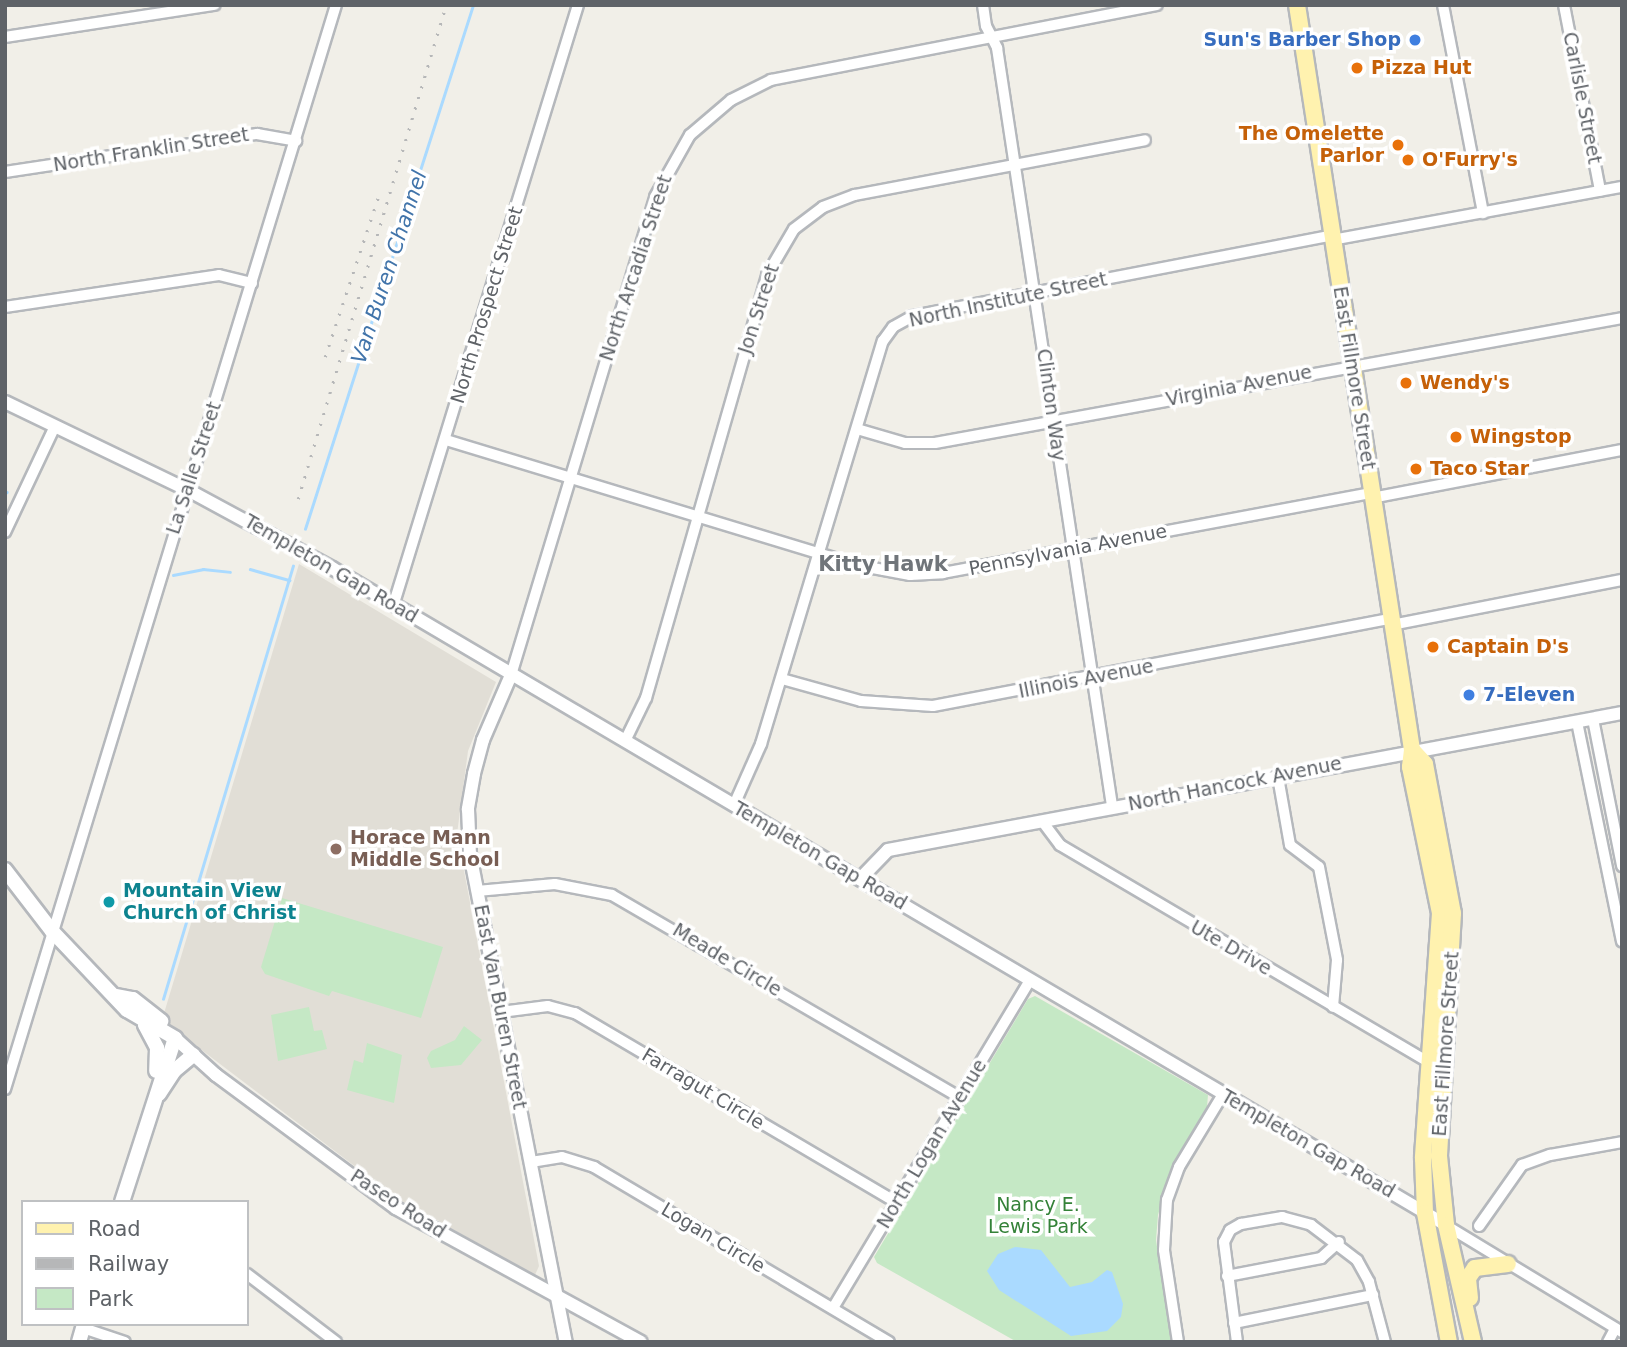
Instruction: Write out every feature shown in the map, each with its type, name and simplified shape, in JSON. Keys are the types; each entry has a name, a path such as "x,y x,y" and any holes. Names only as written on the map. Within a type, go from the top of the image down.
{"main road":[{"name":"East Fillmore Street","path":"1297,5 1412,750 1410,767 1440,913 1424,1125 1425,1213 1449,1342"},
{"name":"East Fillmore Street","path":"1412,750 1425,764 1453,913 1439,1132 1446,1225 1474,1342"},
{"name":"Paseo Road","path":"5,870 52,931 133,1015 175,1038"},
{"name":"Paseo Road","path":"117,996 133,999 175,1038"},
{"path":"133,1015 155,1039 158,1083"},
{"path":"122,1200 175,1038"},
{"path":"152,1103 179,1065 193,1055"},
{"path":"1474,1342 1468,1278 1480,1265 1508,1264"}],"street":[{"path":"5,37 215,5"},
{"name":"La Salle Street","path":"5,1088 336,5"},
{"name":"North Prospect Street","path":"394,603 578,5"},
{"name":"Clinton Way","path":"983,5 991,37 997,48 1112,806"},
{"name":"North Arcadia Street","path":"511,675 655,197 690,135 731,100 771,80 1157,5"},
{"path":"1443,5 1483,213"},
{"name":"Carlisle Street","path":"1564,5 1600,191"},
{"name":"North Franklin Street","path":"5,172 257,134 296,141"},
{"name":"Jon Street","path":"625,741 646,698 767,275 794,229 844,198 1014,163 1145,140"},
{"name":"North Institute Street","path":"734,805 761,744 782,679 883,341 897,324 913,316 1034,293 1622,187"},
{"path":"5,307 211,276 252,283"},
{"name":"Virginia Avenue","path":"856,429 923,445 1622,318"},
{"name":"Templeton Gap Road","path":"5,402 188,490 394,603 511,675 1446,1225 1619,1330"},
{"path":"5,532 55,426"},
{"name":"Pennsylvania Avenue","path":"446,440 879,571 926,575 1622,450"},
{"name":"Illinois Avenue","path":"782,679 861,701 914,707 988,699 1092,677 1622,580"},
{"name":"East Van Buren Street","path":"511,675 483,740 470,790 468,828 477,891 566,1342"},
{"name":"North Hancock Avenue","path":"860,879 888,850 1412,750 1622,713"},
{"path":"1593,719 1622,866"},
{"path":"1577,722 1620,919 1622,941"},
{"path":"1278,777 1290,845 1320,867 1337,960 1333,1007"},
{"name":"Ute Drive","path":"1042,821 1060,845 1430,1063"},
{"name":"Meade Circle","path":"477,891 555,884 612,895 959,1097"},
{"name":"North Logan Avenue","path":"833,1308 1030,980"},
{"name":"Farragut Circle","path":"501,1012 548,1006 575,1013 897,1203"},
{"name":"Paseo Road","path":"175,1038 193,1055 396,1208 641,1342"},
{"path":"1178,1342 1164,1250 1167,1200 1179,1167 1223,1094"},
{"path":"1479,1226 1522,1165 1550,1155 1622,1142"},
{"name":"Logan Circle","path":"531,1162 562,1157 594,1167 889,1342"},
{"path":"1237,1342 1224,1242 1230,1230 1241,1224 1290,1217 1339,1242 1364,1270 1373,1295 1383,1341"},
{"path":"1227,1276 1321,1258 1339,1242"},
{"path":"248,1275 336,1342"},
{"path":"1234,1323 1373,1295"},
{"path":"1608,1342 1619,1330"},
{"path":"82,1331 125,1342"}],"shaded area":[{"name":"Horace Mann Middle School","path":"299,564 496,682 468,751 457,834 539,1266 535,1275 398,1199 162,1020"}],"green space":[{"path":"282,898 443,947 421,1018 332,991 329,996 265,974 261,967"},
{"name":"Nancy E. Lewis Park","path":"1035,996 1208,1095 1207,1107 1171,1171 1158,1215 1156,1240 1171,1342 1017,1342 877,1263 874,1257 1028,999"},
{"path":"309,1007 314,1031 322,1030 327,1049 278,1061 271,1015"},
{"path":"464,1026 482,1040 461,1065 431,1068 427,1058 431,1051 455,1040"},
{"path":"367,1043 402,1055 394,1103 347,1090 354,1060 363,1063"}],"water":[{"path":"1015,1247 1041,1250 1070,1287 1092,1282 1107,1270 1112,1272 1123,1304 1121,1317 1107,1331 1071,1336 999,1290 987,1271 998,1254"}],"waterway":[{"name":"Van Buren Channel","path":"305,529 473,5"},
{"name":"Van Buren Channel","path":"163,999 293,566"},
{"path":"173,575 203,569 230,572"},
{"path":"250,569 289,580"}],"railway":[{"path":"298,499 446,5"},
{"path":"325,357 378,198"}],"place":[{"name":"Sun's Barber Shop","path":"1415,40"},
{"name":"Pizza Hut","path":"1357,68"},
{"name":"The Omelette Parlor","path":"1398,145"},
{"name":"O'Furry's","path":"1408,160"},
{"name":"Wendy's","path":"1406,383"},
{"name":"Wingstop","path":"1456,437"},
{"name":"Taco Star","path":"1416,469"},
{"name":"Captain D's","path":"1433,647"},
{"name":"7-Eleven","path":"1469,695"},
{"name":"Horace Mann Middle School","path":"336,849"},
{"name":"Mountain View Church of Christ","path":"109,902"}],"district":[{"name":"Kitty Hawk","path":"883,564"}]}
